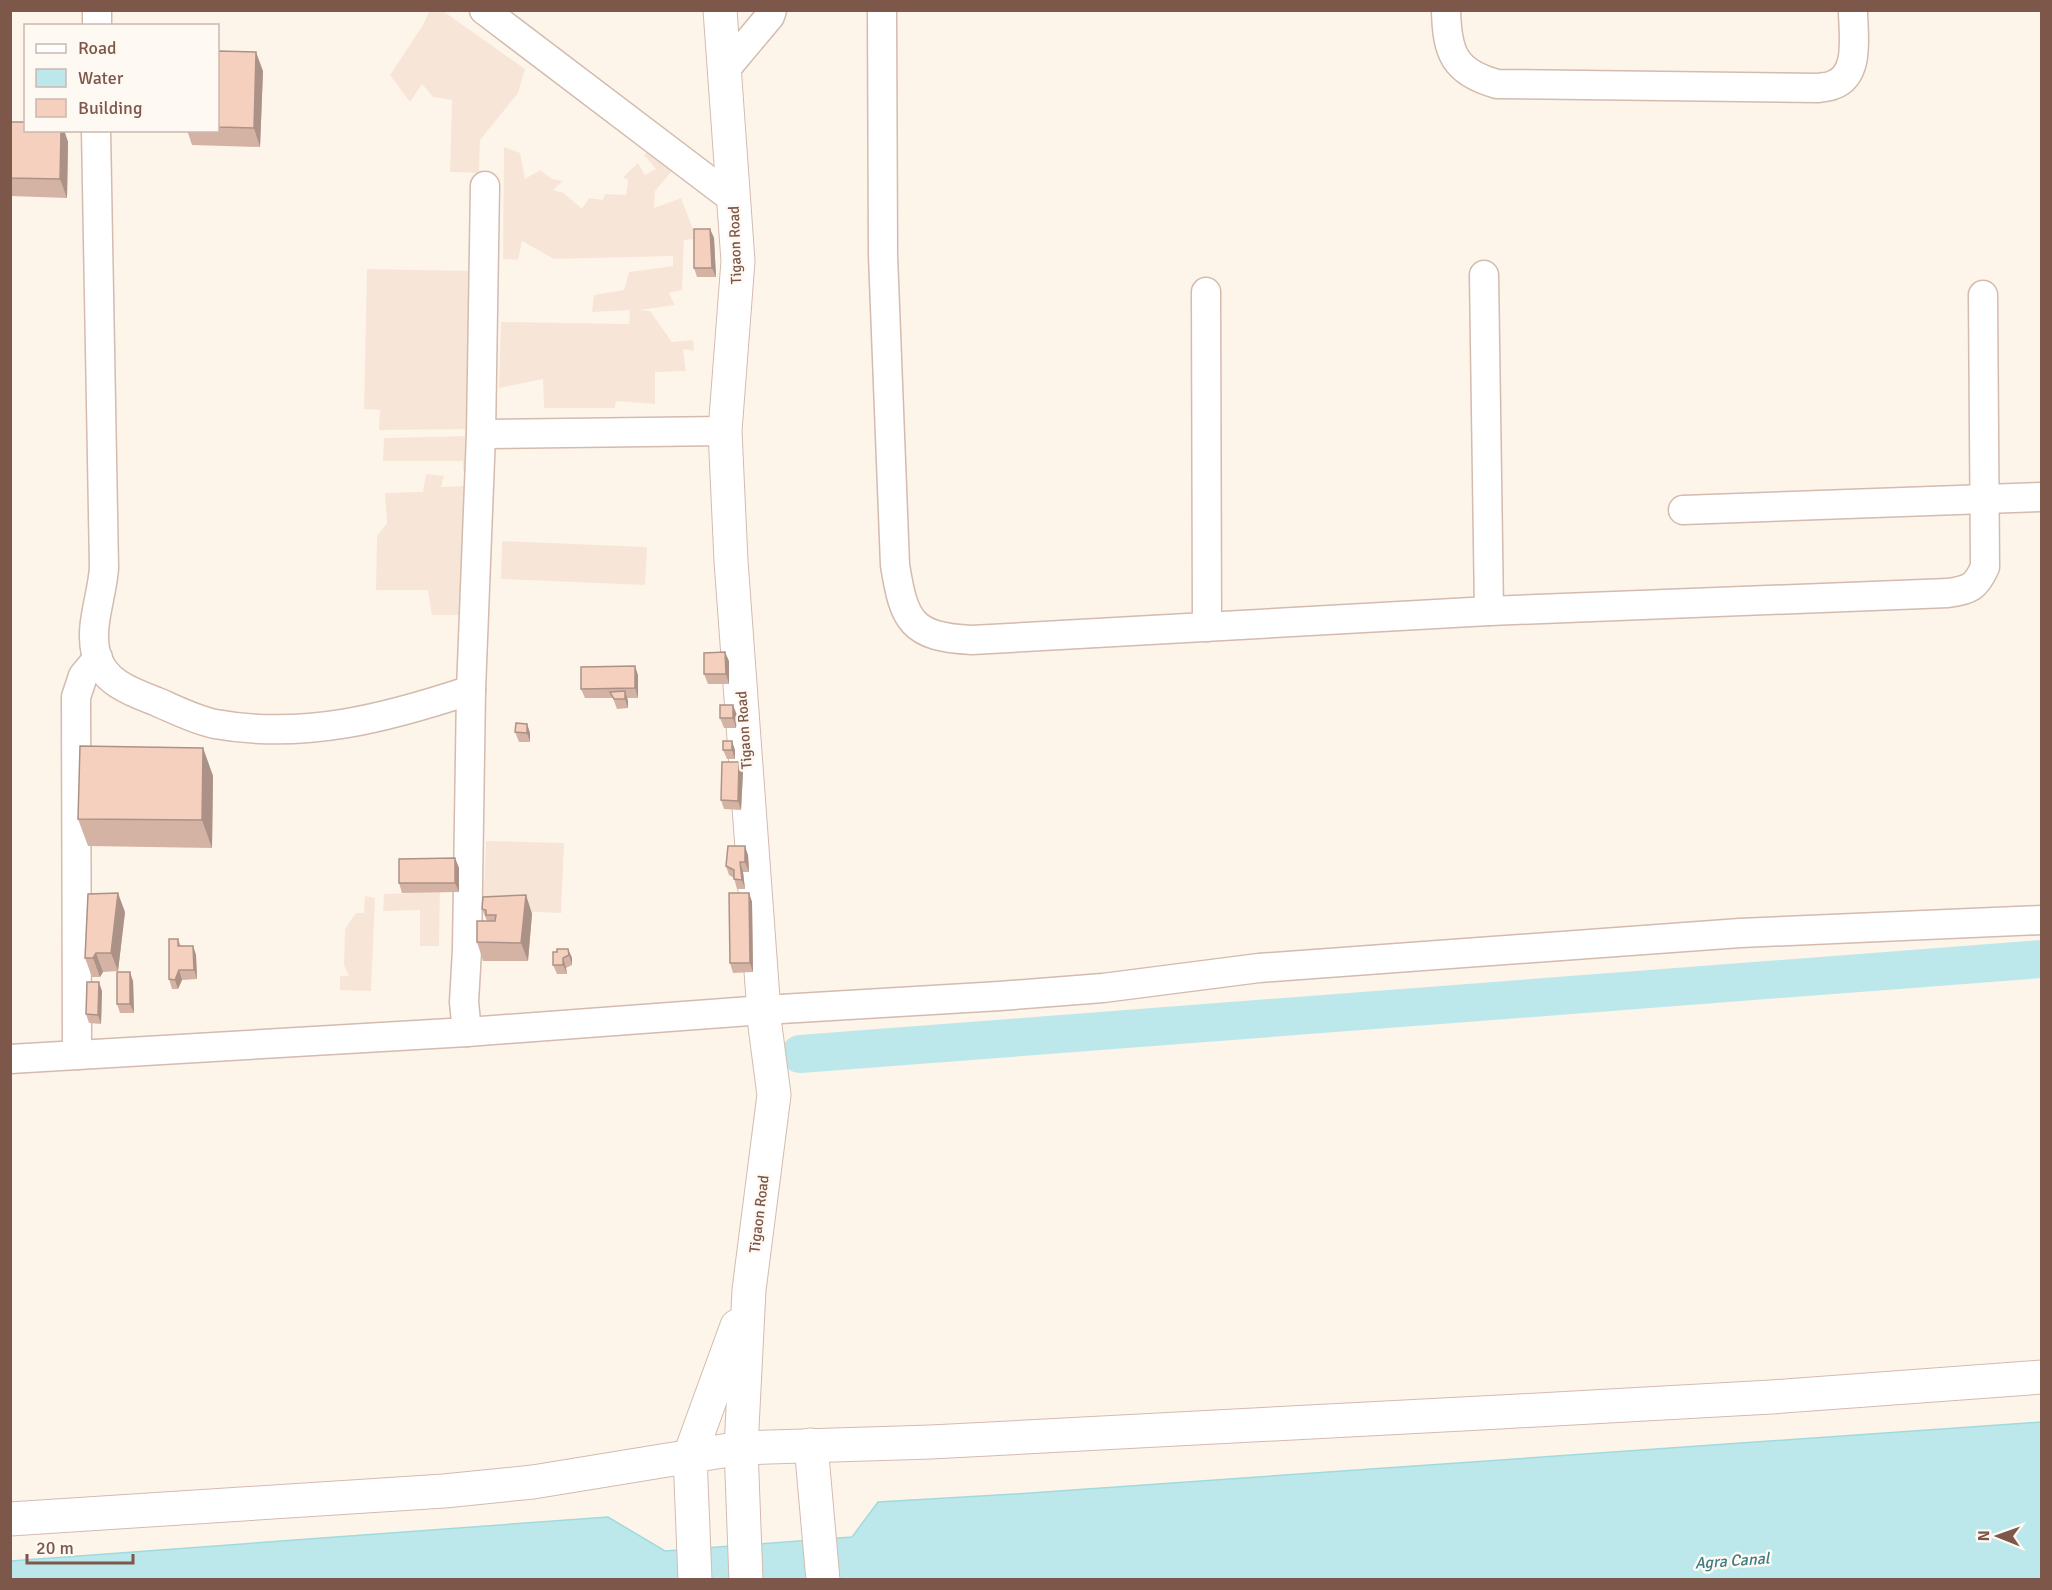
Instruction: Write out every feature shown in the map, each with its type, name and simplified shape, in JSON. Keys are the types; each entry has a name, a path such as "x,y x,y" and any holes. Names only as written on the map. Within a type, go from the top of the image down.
{"street":[{"path":"484,10 733,199"},
{"name":"Tigaon Road","path":"720,10 738,261 725,431 730,561 765,1018 774,1095 749,1290 742,1459 746,1580"},
{"path":"724,71 770,16 772,10"},
{"path":"882,10 883,255 895,565 900,598 911,621 927,632 948,639 972,640 1489,611 1966,591 1978,582 1985,567 1983,295"},
{"path":"1446,10 1447,34 1456,61 1467,73 1497,84 1819,88 1834,85 1845,77 1852,65 1853,10"},
{"path":"96,132 104,556 102,590 93,631 98,658 103,668 117,684 136,694 213,724 267,729 327,727 374,719 471,690"},
{"path":"467,1032 464,1002 467,950 471,690 482,434 485,186"},
{"path":"1484,275 1489,611"},
{"path":"1206,292 1207,627"},
{"path":"482,434 725,431"},
{"path":"1683,510 2042,497"},
{"path":"77,1055 76,697 83,676 98,658"},
{"path":"10,1059 467,1032 765,1018 1092,989 1259,968 1728,934 2042,920"},
{"path":"695,1580 690,1465 749,1290"},
{"path":"10,1520 331,1500 466,1489 596,1473 742,1459 811,1445 931,1442 1500,1412 2042,1377"},
{"path":"811,1445 816,1479 823,1580"}],"shaded area":[{"path":"430,10 443,11 525,69 518,93 480,140 479,173 450,172 452,100 433,97 422,84 410,102 390,75 423,25"},
{"path":"504,147 520,153 525,179 540,170 552,179 563,181 553,190 564,193 582,209 589,198 603,200 605,194 626,195 628,180 623,177 638,163 645,175 656,169 644,155 654,147 672,171 655,191 654,208 681,198 697,239 684,240 682,290 669,293 675,305 639,310 650,311 672,342 693,340 694,351 683,349 686,371 655,372 655,404 616,401 615,408 544,408 543,379 499,388 501,322 629,324 630,310 592,312 594,295 624,290 629,272 673,266 673,256 554,259 522,241 518,260 503,259"},
{"path":"367,269 477,271 471,615 432,615 428,590 376,590 377,536 387,523 385,493 423,492 426,474 444,476 441,487 468,486 470,472 463,471 463,461 383,461 384,438 472,436 471,429 379,430 380,410 364,409"},
{"path":"502,541 647,547 645,585 501,579"},
{"path":"486,841 564,843 561,913 483,910"},
{"path":"440,892 439,946 420,946 420,910 383,911 384,894"},
{"path":"365,896 375,898 371,991 340,990 340,976 349,976 344,965 345,929 356,913 364,913"}],"water":[{"name":"Agra Canal","path":"2041,1422 2041,1579 11,1580 11,1561 608,1517 665,1551 852,1537 878,1502"}],"building":[{"path":"219,51 256,52 254,128 219,127"},
{"path":"10,122 24,122 24,132 61,132 60,179 10,178"},
{"path":"694,229 710,229 712,268 694,268"},
{"path":"725,652 726,674 704,674 704,653"},
{"path":"635,666 635,688 581,689 581,667"},
{"path":"625,691 625,699 614,699 610,692"},
{"path":"720,705 733,705 733,718 720,718"},
{"path":"516,723 527,724 527,733 515,732"},
{"path":"723,741 732,741 732,750 723,750"},
{"path":"80,746 203,748 202,820 78,819"},
{"path":"722,762 739,762 738,801 721,800"},
{"path":"728,846 745,846 745,862 740,862 742,880 734,879 734,870 726,866"},
{"path":"455,858 455,883 399,883 399,859"},
{"path":"118,893 111,953 96,953 93,958 85,958 88,894"},
{"path":"729,893 749,893 750,963 730,963"},
{"path":"526,895 521,943 477,942 477,921 495,921 496,915 486,915 486,910 482,909 483,897"},
{"path":"169,939 178,939 178,946 193,946 194,970 179,970 175,980 169,979"},
{"path":"557,949 568,949 569,955 563,958 563,965 553,965 553,952 557,952"},
{"path":"117,972 130,972 130,1004 117,1004"},
{"path":"87,982 99,982 98,1015 86,1014"}],"waterway":[{"path":"800,1054 2042,959"}]}
